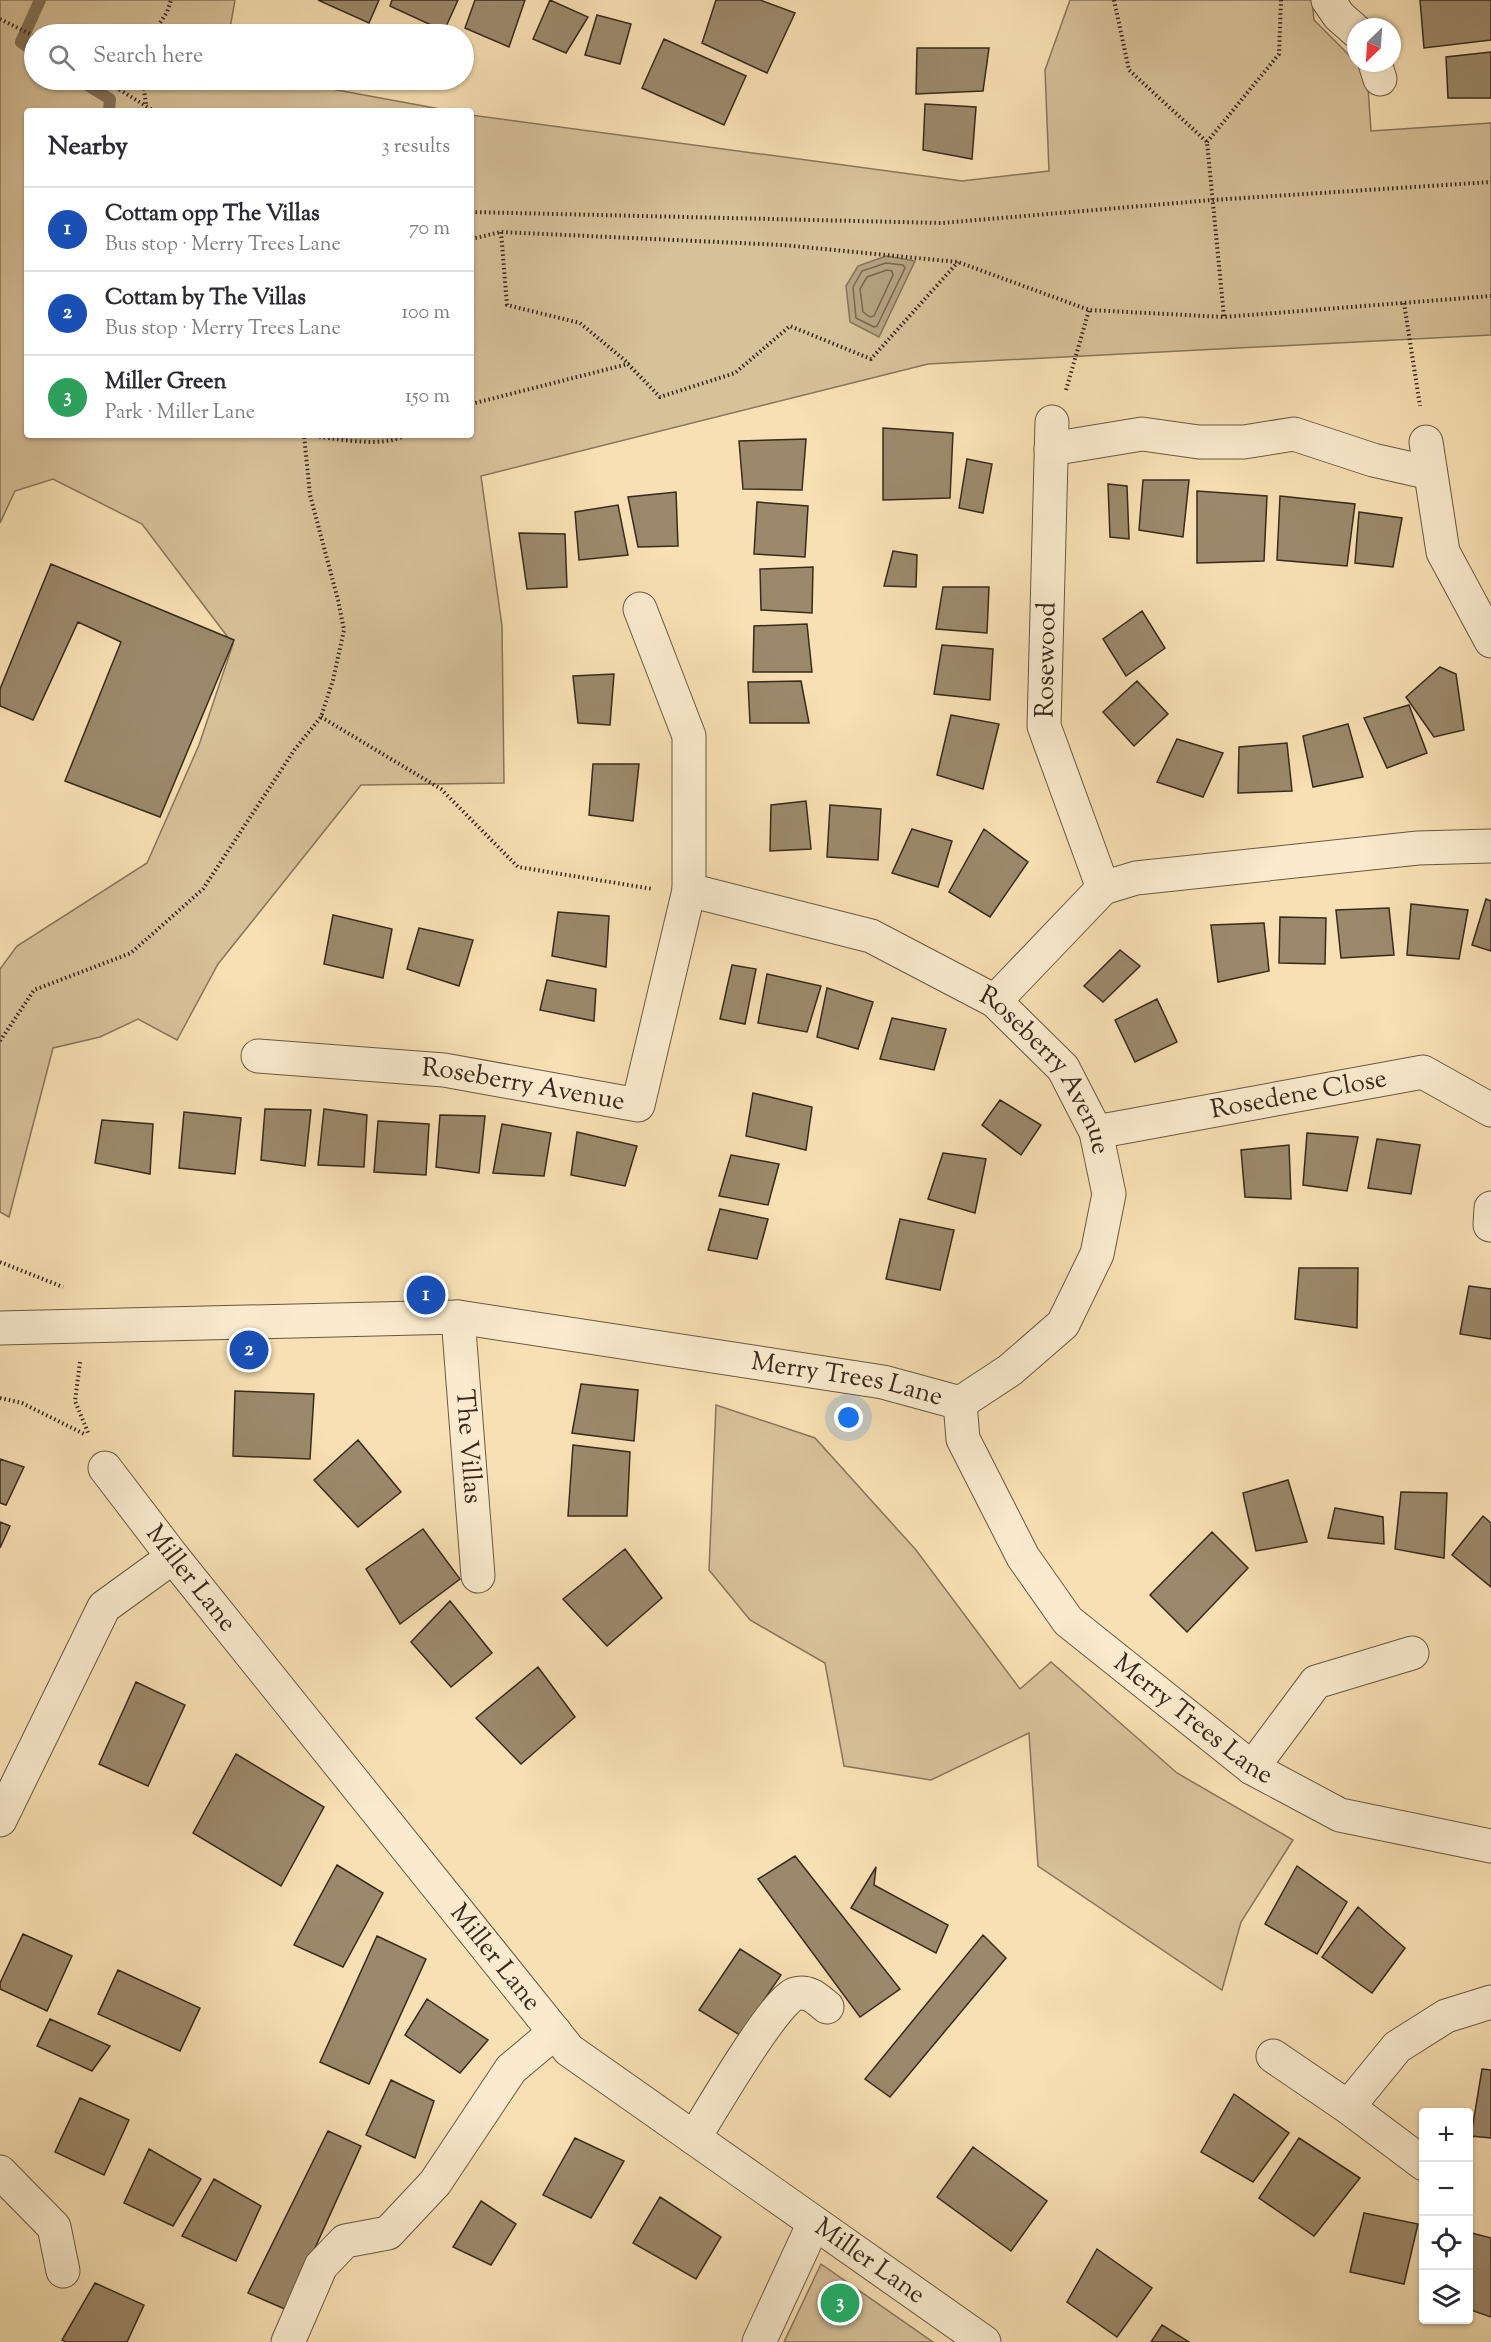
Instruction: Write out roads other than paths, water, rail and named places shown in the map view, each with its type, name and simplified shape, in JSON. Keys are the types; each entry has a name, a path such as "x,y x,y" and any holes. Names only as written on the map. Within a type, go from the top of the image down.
{"street":[{"path":"1328,0 1347,23"},
{"name":"Rosewood","path":"1103,888 1044,726 1052,435 1142,434 1199,442 1244,442 1294,434 1373,460 1428,458 1443,552 1491,641"},
{"name":"Roseberry Avenue","path":"258,1056 444,1071 638,1105 689,890 689,736 640,609"},
{"path":"995,1000 1103,888 1136,878 1418,848 1491,846"},
{"name":"Roseberry Avenue","path":"689,890 871,936 995,1000 1063,1068 1096,1132 1109,1194 1097,1254 1063,1324 1010,1370 960,1403"},
{"name":"Rosedene Close","path":"1096,1132 1424,1072 1491,1110"},
{"name":"Merry Trees Lane","path":"0,1328 458,1317 883,1382 960,1403 963,1439 1023,1557 1068,1621 1252,1768 1340,1815 1491,1846"},
{"name":"The Villas","path":"458,1317 478,1576"},
{"name":"Miller Lane","path":"105,1468 173,1557 569,2050 984,2342"},
{"path":"0,1820 104,1607 173,1557"},
{"path":"1252,1768 1316,1682 1412,1653"},
{"path":"694,2138 749,2050 786,1998 796,1993 810,1993 827,2007"},
{"path":"1348,2107 1397,2047 1446,2016 1491,2002"},
{"path":"288,2342 321,2266 345,2241 388,2233 435,2183 511,2069 555,2032"},
{"path":"1273,2056 1348,2107 1421,2162"},
{"path":"0,2172 54,2227 63,2271"},
{"path":"759,2342 814,2223"}],"water":[{"path":"886,256 915,261 879,337 850,322 846,286 858,266"}],"waterway":[{"path":"29,24 40,0"},
{"path":"24,35 21,42 24,44"},
{"path":"95,90 110,99 109,108"}],"place":[{"name":"Cottam opp The Villas","path":"426,1295"},
{"name":"Cottam by The Villas","path":"249,1350"},
{"name":"Miller Green","path":"840,2303"}]}
